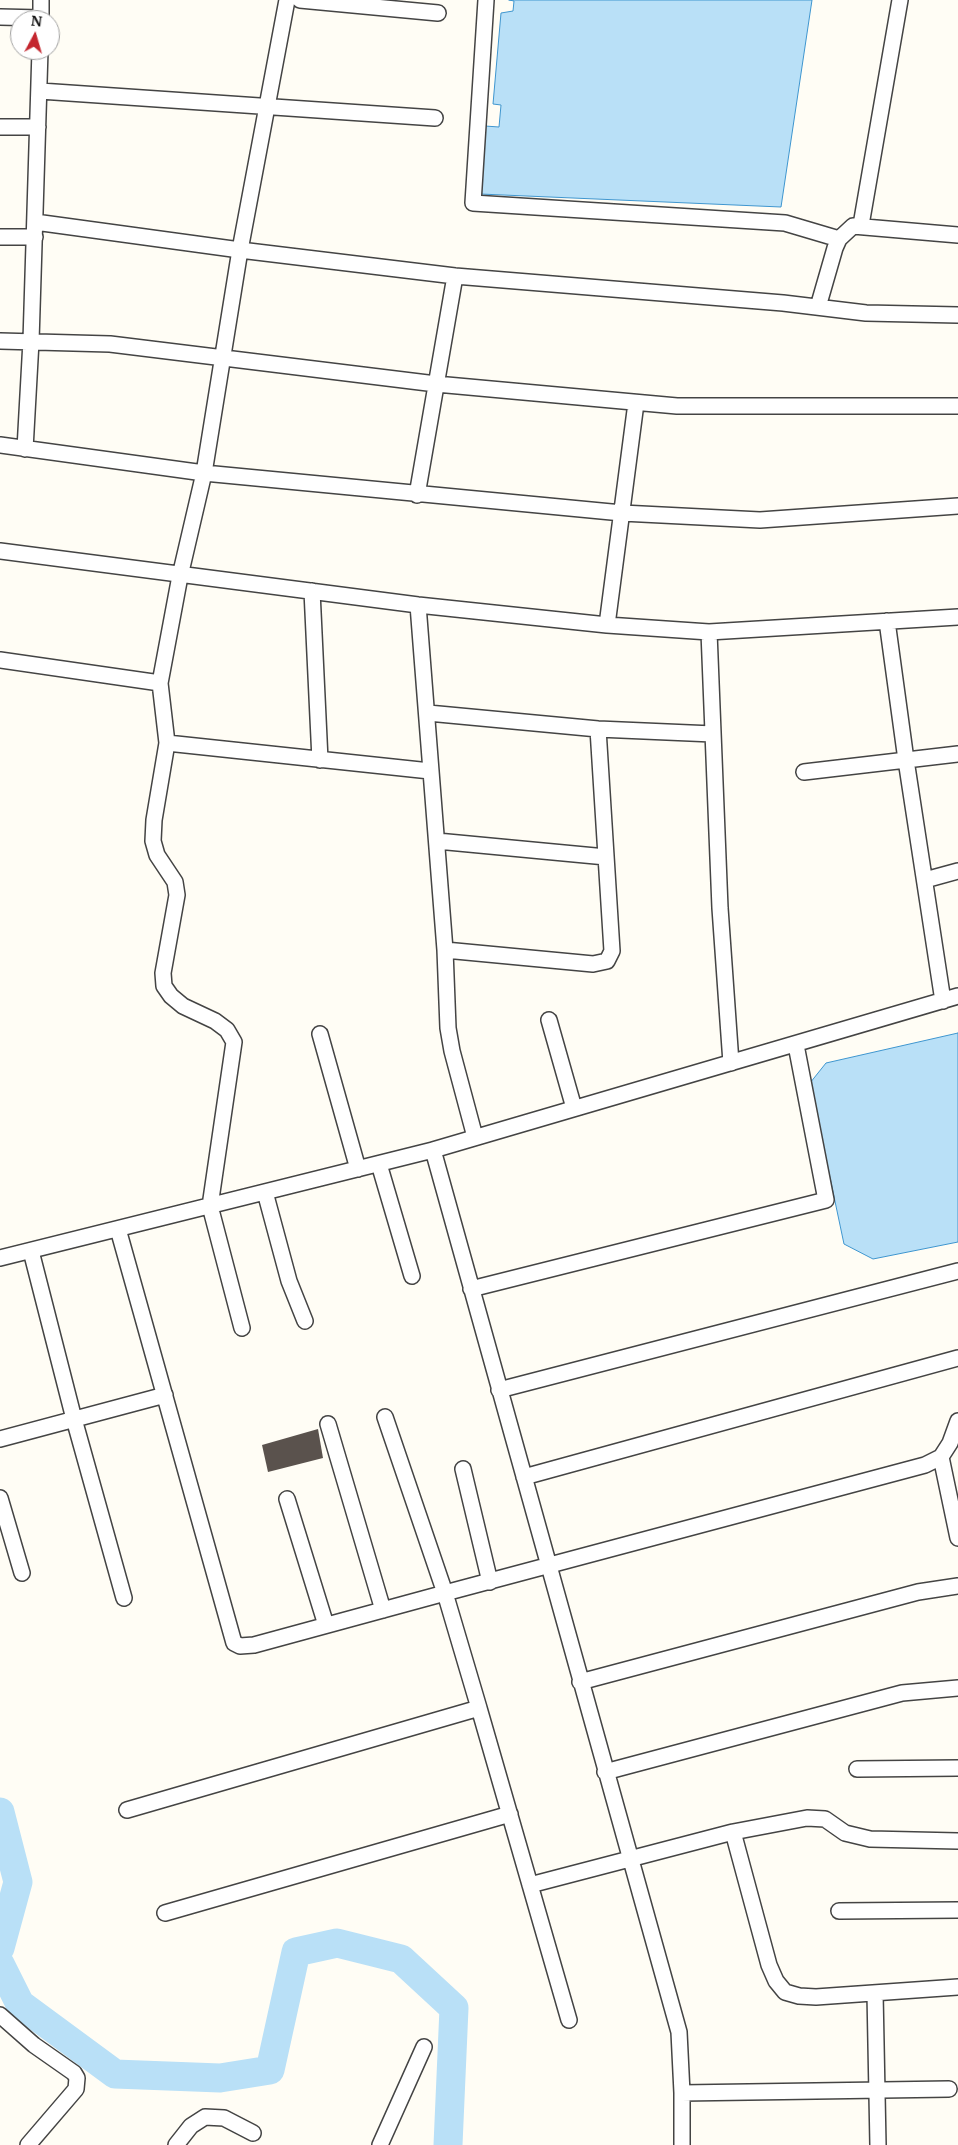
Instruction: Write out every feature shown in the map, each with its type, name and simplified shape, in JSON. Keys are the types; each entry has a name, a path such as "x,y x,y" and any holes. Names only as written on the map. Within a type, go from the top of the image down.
{"street":[{"path":"242,1328 210,1206 234,1042 227,1030 215,1021 183,1006 171,996 164,986 163,973 177,896 175,882 157,854 154,841 154,820 166,743 160,683 180,576 204,473 240,250 287,0"},
{"path":"300,0 438,13"},
{"path":"486,0 473,203 785,223 839,239"},
{"path":"861,225 900,0"},
{"path":"25,448 31,341 40,60"},
{"path":"40,91 435,118"},
{"path":"0,127 38,127"},
{"path":"818,307 830,261 839,239 852,226 861,225 958,235"},
{"path":"0,237 35,230 240,250 455,276 897,315 958,314"},
{"path":"417,495 455,276"},
{"path":"0,341 110,344 436,384 636,404 677,406 958,406"},
{"path":"607,624 636,404"},
{"path":"0,445 204,473 417,495 622,513 760,520 958,506"},
{"path":"0,551 180,576 418,604 607,624 709,632 958,617"},
{"path":"312,591 320,760"},
{"path":"418,604 445,950 448,1028 452,1051 475,1136"},
{"path":"887,621 943,1001"},
{"path":"709,632 720,908 731,1063"},
{"path":"0,660 160,683"},
{"path":"428,713 598,729 713,734"},
{"path":"445,950 593,964 608,961 612,951 598,729"},
{"path":"166,743 430,771"},
{"path":"804,772 958,754"},
{"path":"437,841 606,857"},
{"path":"925,880 958,871"},
{"path":"0,1258 433,1150 475,1136 796,1045 958,996"},
{"path":"549,1020 574,1108"},
{"path":"320,1034 358,1169"},
{"path":"471,1289 826,1200 796,1045"},
{"path":"433,1150 628,1858 678,2032 682,2093 682,2145"},
{"path":"379,1164 412,1276"},
{"path":"265,1192 288,1281 305,1321"},
{"path":"118,1229 234,1643 240,1646 254,1645 925,1465 941,1457 950,1443 958,1420"},
{"path":"31,1251 74,1419 124,1598"},
{"path":"500,1390 958,1271"},
{"path":"524,1477 958,1358"},
{"path":"0,1439 165,1395"},
{"path":"385,1417 445,1593 569,2020"},
{"path":"328,1424 383,1610"},
{"path":"941,1457 958,1538"},
{"path":"463,1469 490,1582"},
{"path":"0,1498 22,1573"},
{"path":"287,1499 326,1625"},
{"path":"580,1682 918,1592 958,1586"},
{"path":"605,1772 902,1693 958,1688"},
{"path":"127,1810 479,1708"},
{"path":"857,1769 958,1768"},
{"path":"165,1913 510,1814"},
{"path":"530,1885 732,1832 816,1817 824,1819 845,1833 863,1838 890,1841 958,1840"},
{"path":"732,1832 769,1964 776,1981 785,1992 799,1996 816,1997 958,1987"},
{"path":"839,1911 958,1910"},
{"path":"875,1993 878,2145"},
{"path":"0,2015 34,2044 74,2073 77,2078 76,2089 28,2145"},
{"path":"380,2145 424,2047"},
{"path":"682,2093 949,2089"},
{"path":"176,2145 198,2119 206,2117 224,2118 253,2133"}],"water":[{"path":"509,0 812,0 781,207 480,194 485,126 499,127 501,105 493,104 501,13 513,11 514,1"},
{"path":"958,1033 958,1242 873,1259 844,1244 810,1083 826,1063"}],"building":[{"path":"318,1429 323,1458 268,1472 262,1445"}],"waterway":[{"path":"0,1812 18,1882 0,1948"},
{"path":"0,1964 20,2004 115,2074 220,2078 270,2070 296,1952 337,1943 401,1959 454,2008 448,2145"}]}
